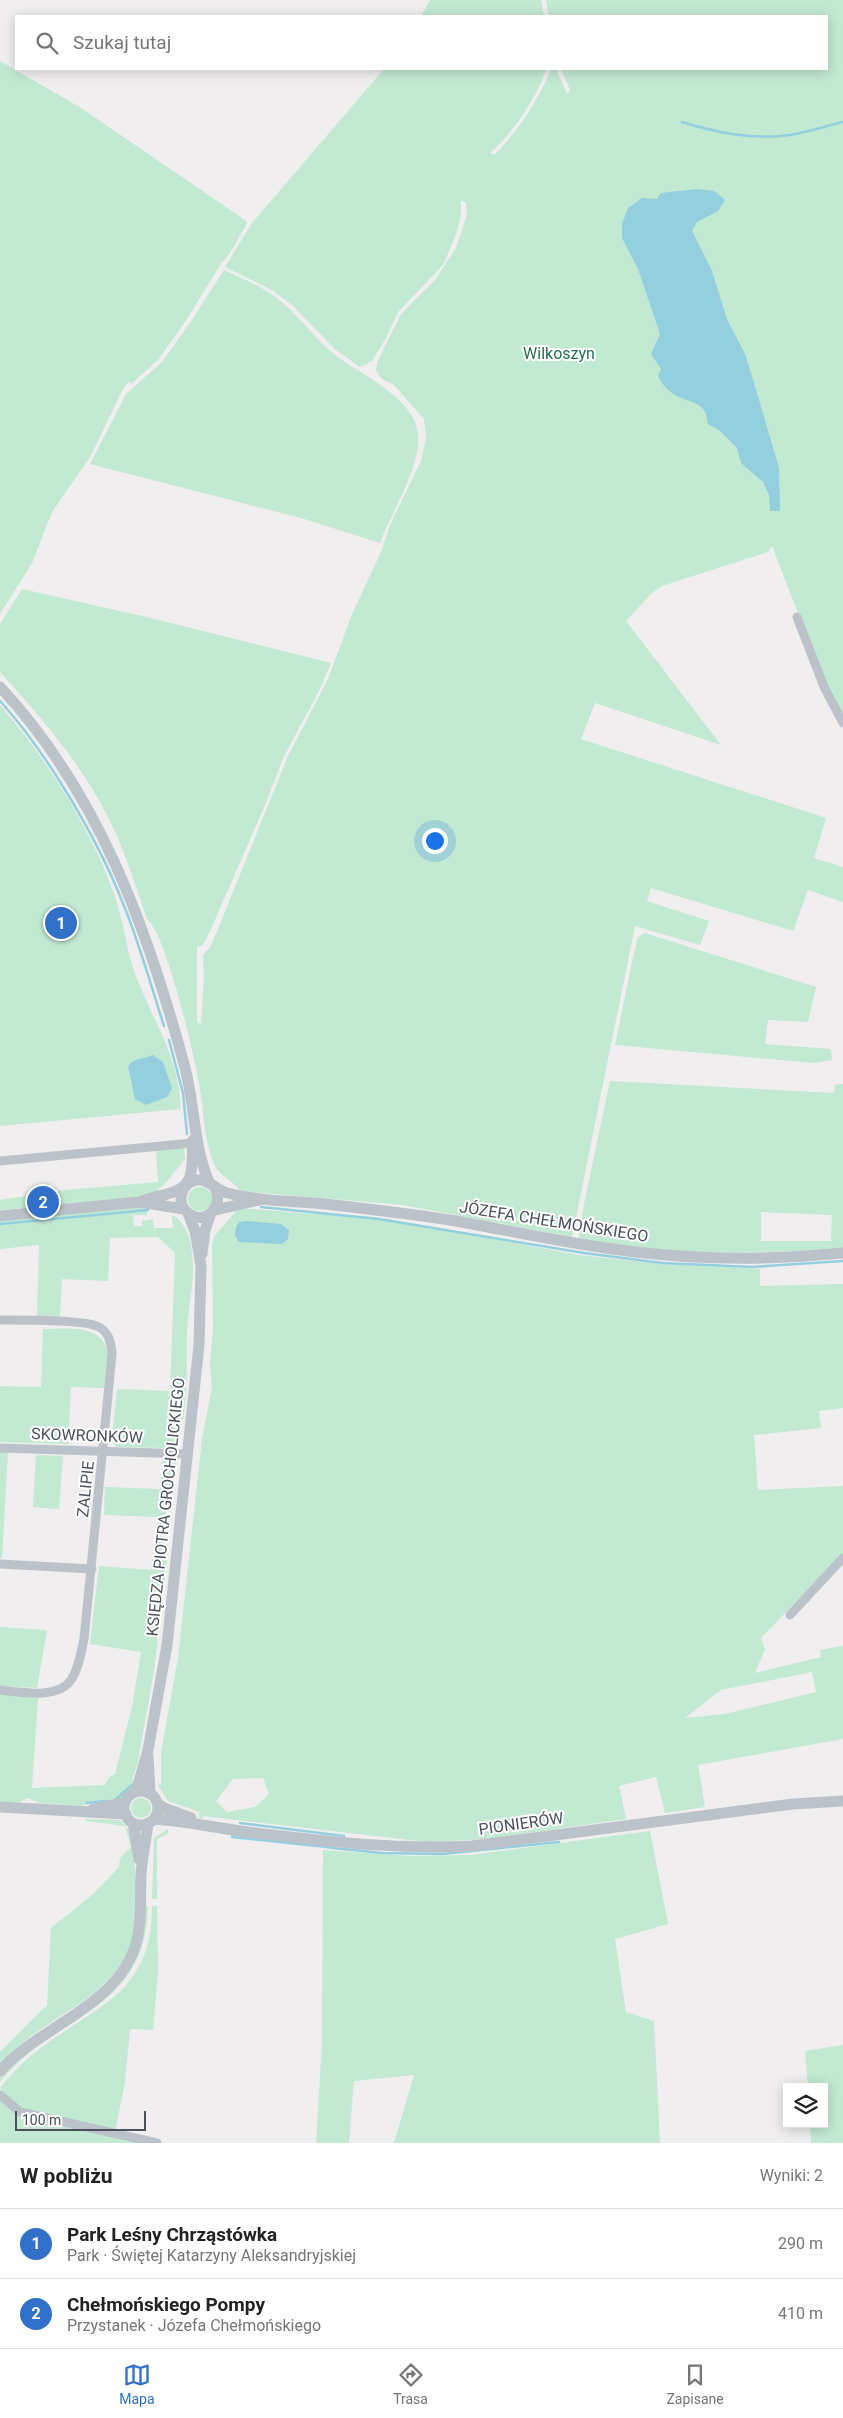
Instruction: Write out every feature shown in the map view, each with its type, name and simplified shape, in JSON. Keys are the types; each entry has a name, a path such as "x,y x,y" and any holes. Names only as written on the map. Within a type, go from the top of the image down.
{"street":[{"path":"797,617 827,696 843,723"},
{"path":"0,687 48,746 78,791 109,848 125,884 182,1056 190,1089 195,1131 211,1184 218,1197 213,1212 200,1217 186,1211 139,1202 0,1216"},
{"path":"186,1211 181,1197 191,1174 195,1131"},
{"path":"0,1161 193,1143"},
{"path":"139,1202 177,1191 197,1180 211,1184"},
{"name":"JÓZEFA CHEŁMOŃSKIEGO","path":"211,1184 225,1192 261,1199 388,1211 613,1249 656,1254 754,1258 843,1253"},
{"name":"JÓZEFA CHEŁMOŃSKIEGO","path":"213,1212 261,1199"},
{"name":"KSIĘDZA PIOTRA GROCHOLICKIEGO","path":"186,1211 195,1231 201,1266"},
{"name":"KSIĘDZA PIOTRA GROCHOLICKIEGO","path":"136,1792 148,1750 167,1645 201,1322 201,1266 205,1230 213,1212"},
{"name":"ZALIPIE","path":"0,1320 99,1326 110,1338 112,1354 92,1568 84,1639 78,1664 71,1681 50,1692 0,1690"},
{"name":"SKOWRONKÓW","path":"0,1448 187,1454"},
{"path":"790,1615 843,1558"},
{"path":"0,1564 92,1568"},
{"name":"KSIĘDZA PIOTRA GROCHOLICKIEGO","path":"148,1750 153,1799"},
{"path":"84,1811 125,1802 136,1792 153,1799 164,1808 204,1824"},
{"path":"0,2071 29,2043 99,1996 122,1972 133,1952 139,1931 141,1875 153,1799"},
{"name":"PIONIERÓW","path":"204,1824 248,1832 384,1846 428,1848 472,1846 793,1804 843,1800"},
{"path":"125,1802 141,1875"},
{"path":"0,1807 84,1811 129,1819 139,1824 151,1821 204,1824"},
{"path":"0,2095 12,2107 29,2114 156,2143"}],"green space":[{"path":"430,0 541,0 544,15 422,15"},
{"name":"Wilkoszyn","path":"546,0 843,0 843,718 833,703 772,546 768,552 662,586 652,593 626,621 721,745 595,703 581,739 826,818 814,858 843,867 843,902 808,890 793,931 651,888 647,901 709,921 700,945 635,926 572,1237 403,1205 240,1191 219,1172 208,1146 197,1073 171,972 155,930 147,919 119,840 96,795 72,758 0,672 0,624 22,589 142,616 331,663 318,693 284,756 265,805 211,929 203,945 197,947 197,1022 201,1025 204,977 203,955 211,946 288,756 328,679 352,614 381,552 390,525 421,461 426,438 424,419 394,385 381,378 376,370 378,360 401,314 435,280 456,248 467,215 466,202 461,201 461,215 456,235 443,265 398,312 386,338 372,361 360,367 336,350 292,305 272,290 225,267 252,223 383,70 546,70 537,91 523,114 507,136 490,153 494,155 527,115 551,70 556,70 567,94 570,90 561,70 828,70 828,15 549,15"},
{"path":"0,61 81,108 247,223 230,253 220,265 185,322 158,360 131,384 129,381 122,391 90,457 52,512 32,563 0,614"},
{"path":"224,270 260,287 280,300 334,354 396,397 407,408 414,420 418,433 415,459 405,488 380,543 301,518 90,464 126,394 162,362"},
{"path":"0,705 34,748 67,797 107,875 119,910 135,974 172,1061 180,1094 180,1109 0,1126"},
{"path":"645,933 816,987 808,1022 768,1020 765,1044 831,1049 832,1060 814,1063 615,1045 635,948 638,937"},
{"path":"610,1081 834,1093 835,1085 843,1084 843,1248 777,1252 678,1251 579,1239 584,1204","holes":["761,1212 832,1215 831,1241 761,1241"]},
{"path":"184,1148 185,1159 162,1187 158,1188 157,1196 0,1210 0,1200 65,1190 158,1182 156,1150"},
{"path":"200,1187 209,1190 212,1199 209,1208 200,1211 191,1208 188,1199 191,1190"},
{"path":"142,1206 147,1208 147,1215 133,1215 134,1226 142,1226 142,1221 153,1219 154,1228 173,1228 172,1216 174,1216 182,1223 189,1237 192,1252 193,1273 187,1333 186,1394 181,1426 177,1439 170,1448 116,1447 112,1441 117,1389 170,1391 175,1253 158,1237 110,1238 108,1281 62,1279 60,1316 37,1316 39,1245 0,1249 0,1220"},
{"path":"239,1208 393,1220 579,1255 661,1264 760,1269 760,1286 843,1284 843,1408 819,1411 821,1428 754,1435 758,1490 843,1486 843,1553 761,1638 765,1649 755,1673 821,1657 820,1650 843,1646 843,1739 698,1765 705,1807 665,1813 656,1777 619,1786 626,1819 486,1839 427,1842 203,1816 202,1819 198,1818 200,1812 168,1801 158,1785 161,1784 161,1752 178,1658 202,1439 212,1387 210,1364 213,1329 212,1243 215,1235","holes":["812,1672 816,1692 725,1714 685,1718 721,1690","263,1778 269,1794 255,1807 227,1812 216,1801 233,1779"]},
{"path":"43,1329 81,1330 98,1336 104,1343 107,1352 104,1388 71,1387 68,1444 0,1442 0,1386 41,1387"},
{"path":"0,1452 8,1452 2,1558 0,1558"},
{"path":"36,1455 63,1456 59,1509 33,1507"},
{"path":"163,1456 176,1459 177,1465 161,1539 168,1549 154,1671 132,1788 123,1797 80,1806 40,1803 28,1798 20,1802 0,1802 0,1693 36,1696 38,1699 32,1788 105,1785 109,1777 115,1774 132,1707 141,1652 90,1644 99,1566 151,1570 158,1517 104,1515 105,1487 160,1489"},
{"path":"0,1627 47,1630 37,1688 0,1686"},
{"path":"141,1798 148,1801 151,1808 148,1815 141,1818 134,1815 131,1808 134,1801"},
{"path":"86,1819 119,1820 124,1823 130,1835 134,1856 137,1900 132,1942 121,1964 102,1986 92,1995 32,2035 0,2063 0,2051 47,2006 51,1928 93,1894 119,1867 120,1858 131,1847 125,1826 86,1821"},
{"path":"168,1829 168,1834 157,1839 157,1899 152,1899 154,1838"},
{"path":"650,1831 668,1924 615,1939 626,2012 654,2021 660,2143 394,2143 414,2075 354,2081 349,2143 316,2143 322,2043 323,1850 411,1856 471,1855"},
{"path":"148,1906 143,1941 132,1969 115,1991 94,2008 46,2040 22,2059 0,2082 0,2078 11,2065 117,1987 132,1965 145,1907"},
{"path":"152,1906 157,1906 158,1970 153,2030 130,2029 125,2082 115,2132 57,2120 14,2106 0,2088 13,2073 38,2050 100,2008 117,1994 131,1978 142,1959 150,1936"},
{"path":"843,2045 843,2143 811,2143 810,2128 828,2128 828,2083 808,2083 805,2051"},
{"path":"0,2099 10,2109 145,2143 0,2143"}],"water":[{"path":"698,189 714,191 725,200 718,211 697,222 692,231 712,271 727,319 745,354 752,376 779,468 780,511 770,511 769,495 763,482 741,463 737,448 719,430 708,424 706,413 701,407 670,392 664,385 658,376 661,369 651,354 660,334 638,269 622,238 622,224 628,208 642,198 657,199 661,193"},
{"path":"153,1055 163,1062 172,1088 167,1097 146,1105 135,1099 128,1066 133,1061"},
{"path":"239,1222 281,1224 289,1230 288,1239 282,1244 239,1242 235,1236 236,1227"}],"waterway":[{"path":"682,122 722,132 763,137 790,135 843,122"},
{"path":"0,701 18,722 53,771 100,853 130,921 164,1026"},
{"path":"169,1040 183,1093 187,1134"},
{"path":"261,1207 379,1219 584,1253 662,1263 752,1267 843,1261"},
{"path":"0,1224 148,1210"},
{"path":"116,1799 132,1785"},
{"path":"87,1803 105,1801"},
{"path":"240,1823 344,1836"},
{"path":"232,1837 317,1846"},
{"path":"343,1849 382,1853 443,1854 559,1842"},
{"path":"319,1846 341,1849"}],"place":[{"name":"Park Leśny Chrząstówka","path":"61,923"},
{"name":"Chełmońskiego Pompy","path":"43,1202"}]}
